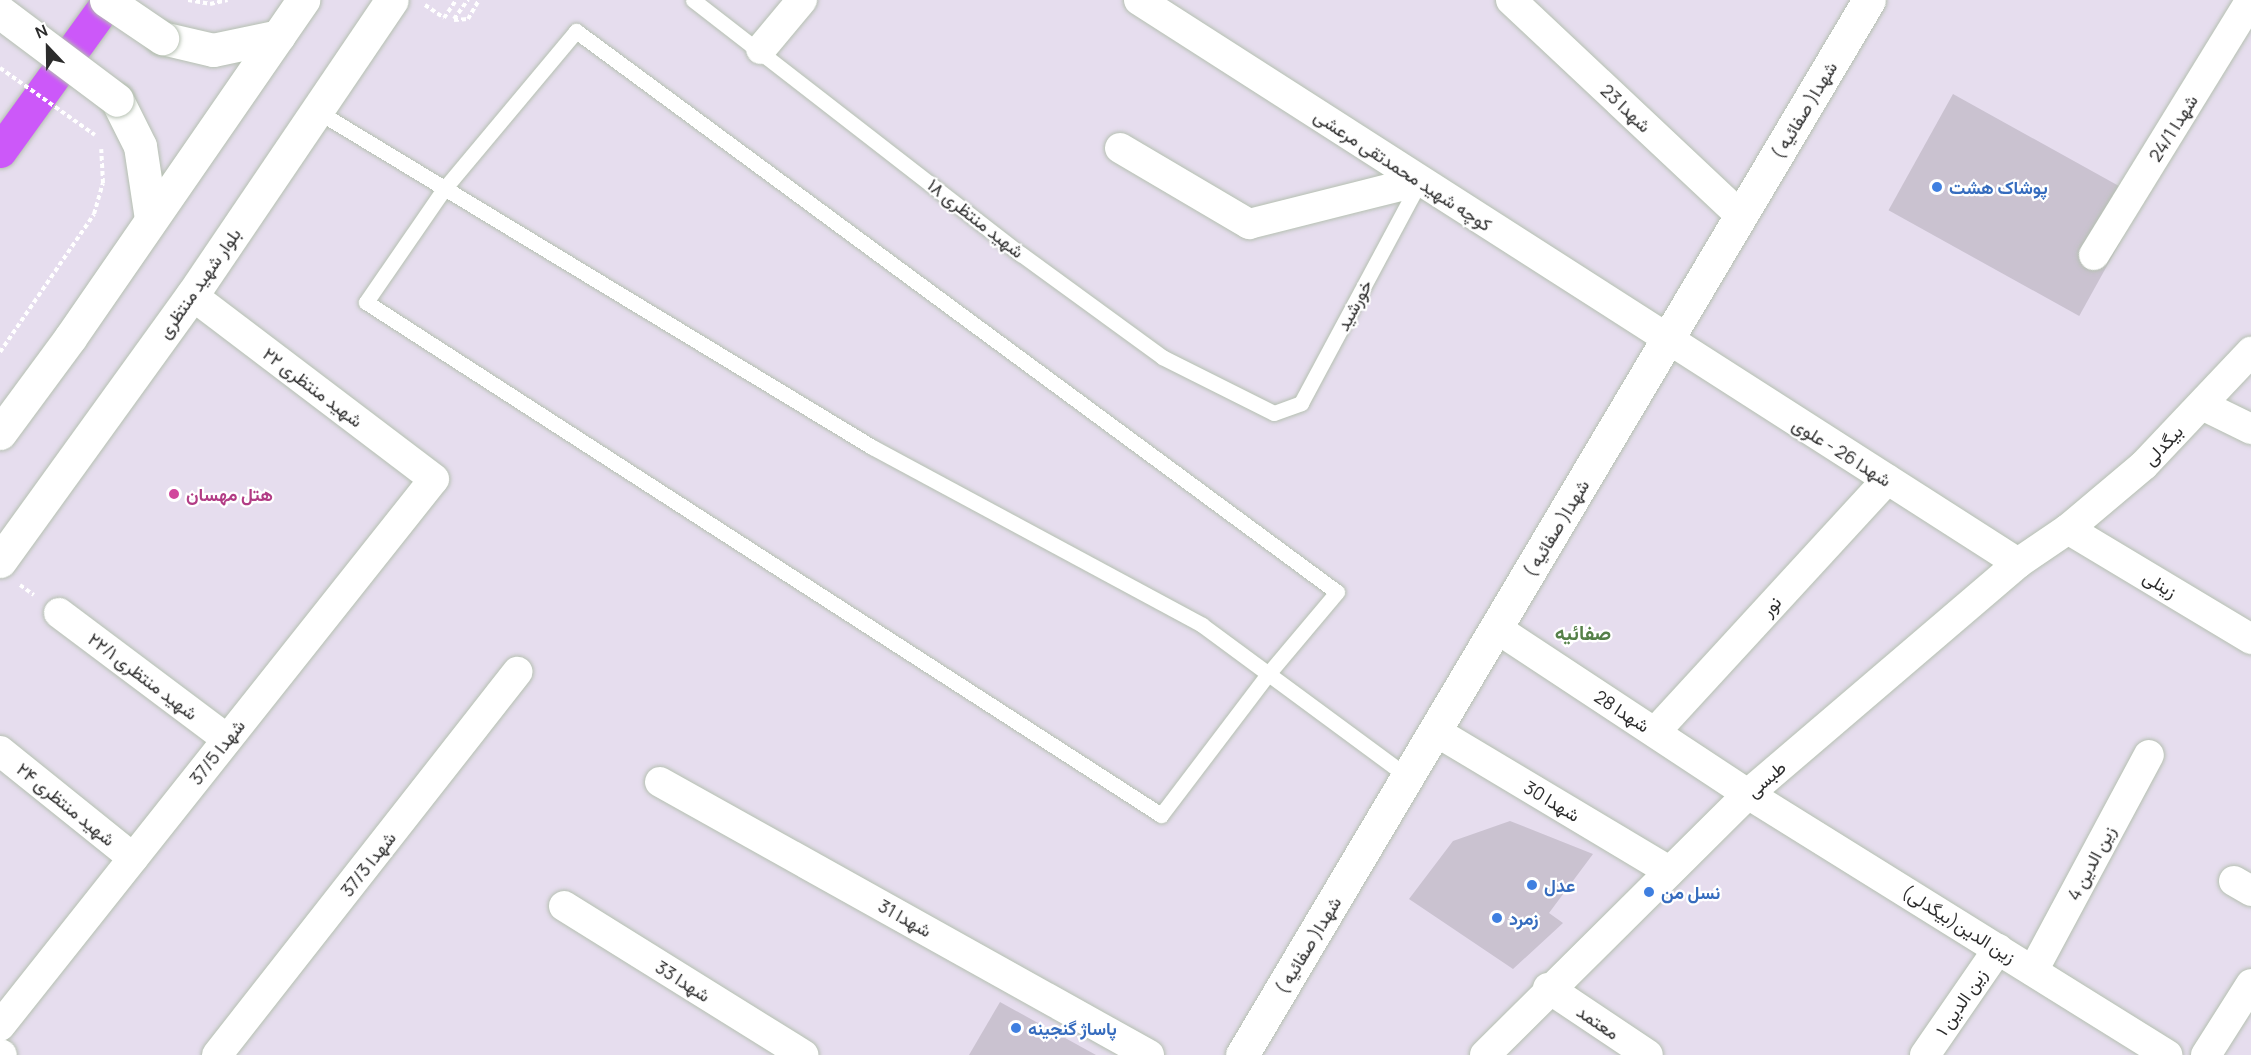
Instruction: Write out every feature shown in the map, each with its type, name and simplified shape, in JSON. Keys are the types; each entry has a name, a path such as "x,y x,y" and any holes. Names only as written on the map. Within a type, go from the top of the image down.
{"main road":[{"path":"0,151 108,0 162,38 213,50 279,36"},
{"path":"0,433 303,0"},
{"name":"بلوار شهید منتظری","path":"8,572 392,0"},
{"name":"شهدا( صفائیه )","path":"1242,1055 1869,0"},
{"path":"0,12 117,100 140,146 151,219"}],"street":[{"path":"761,50 802,0"},
{"name":"کوچه شهید محمدتقی مرعشی","path":"1139,0 1667,340"},
{"name":"شهدا 23","path":"1510,0 1741,216"},
{"name":"شهدا 24/1","path":"2094,255 2251,0"},
{"path":"1120,148 1249,224 1420,182"},
{"name":"شهید منتظری ۲۲","path":"192,295 434,479"},
{"name":"شهدا 26 - علوی","path":"1667,340 2018,563"},
{"name":"بیگدلی","path":"2068,529 2144,465 2251,352"},
{"path":"2202,405 2251,429"},
{"name":"شهدا 37/5","path":"0,1026 434,479"},
{"name":"نور","path":"1655,732 1887,480"},
{"name":"طبسی","path":"1485,1055 1548,988 1748,794 2018,563 2068,529"},
{"name":"زینلی","path":"2068,529 2251,639"},
{"name":"شهید منتظری ۲۲/۱","path":"59,613 227,739"},
{"name":"شهدا 28","path":"1496,628 1748,794"},
{"name":"شهدا 37/3","path":"217,1055 517,672"},
{"name":"شهدا 30","path":"1435,731 1669,872"},
{"name":"شهید منتظری ۲۴","path":"0,751 133,858"},
{"name":"زین الدین 4","path":"2033,971 2149,755"},
{"name":"شهدا 31","path":"660,782 1149,1055"},
{"name":"زین الدین(بیگدلی)","path":"1748,794 2033,971 2160,1053"},
{"name":"شهدا 33","path":"564,906 802,1055"},
{"name":"زین الدین ۱","path":"1925,1055 1998,949"},
{"path":"2206,1055 2251,984"},
{"name":"معتمد","path":"1548,988 1648,1055"}],"lane":[{"name":"شهید منتظری ۱۸","path":"693,0 761,50 1021,254 1162,357 1274,413"},
{"path":"576,32 1337,592 1268,674 1161,815 366,303 444,189 576,32"},
{"path":"317,111 872,447 1202,625 1408,777"},
{"name":"خورشید","path":"1274,413 1301,403 1420,182"}],"path":[{"path":"188,0 210,4 228,0"},
{"path":"418,0 444,18 456,0"},
{"path":"468,0 454,20 468,19 479,0"},
{"path":"0,68 95,135 104,156 103,183 94,214 0,352"},
{"path":"8,572 59,613"}],"building":[{"path":"1953,94 2144,200 2079,316 1889,210"},
{"path":"1510,821 1593,854 1549,913 1563,923 1513,969 1409,899 1453,841"},
{"name":"پاساژ گنجینه","path":"1000,1002 1096,1055 969,1055"}],"place":[{"name":"پوشاک هشت","path":"1937,187"},
{"name":"هتل مهسان","path":"174,494"},
{"name":"عدل","path":"1532,885"},
{"name":"نسل من","path":"1649,892"},
{"name":"زمرد","path":"1497,918"},
{"name":"پاساژ گنجینه","path":"1016,1028"}],"district":[{"name":"صفائیه","path":"1583,632"}]}
